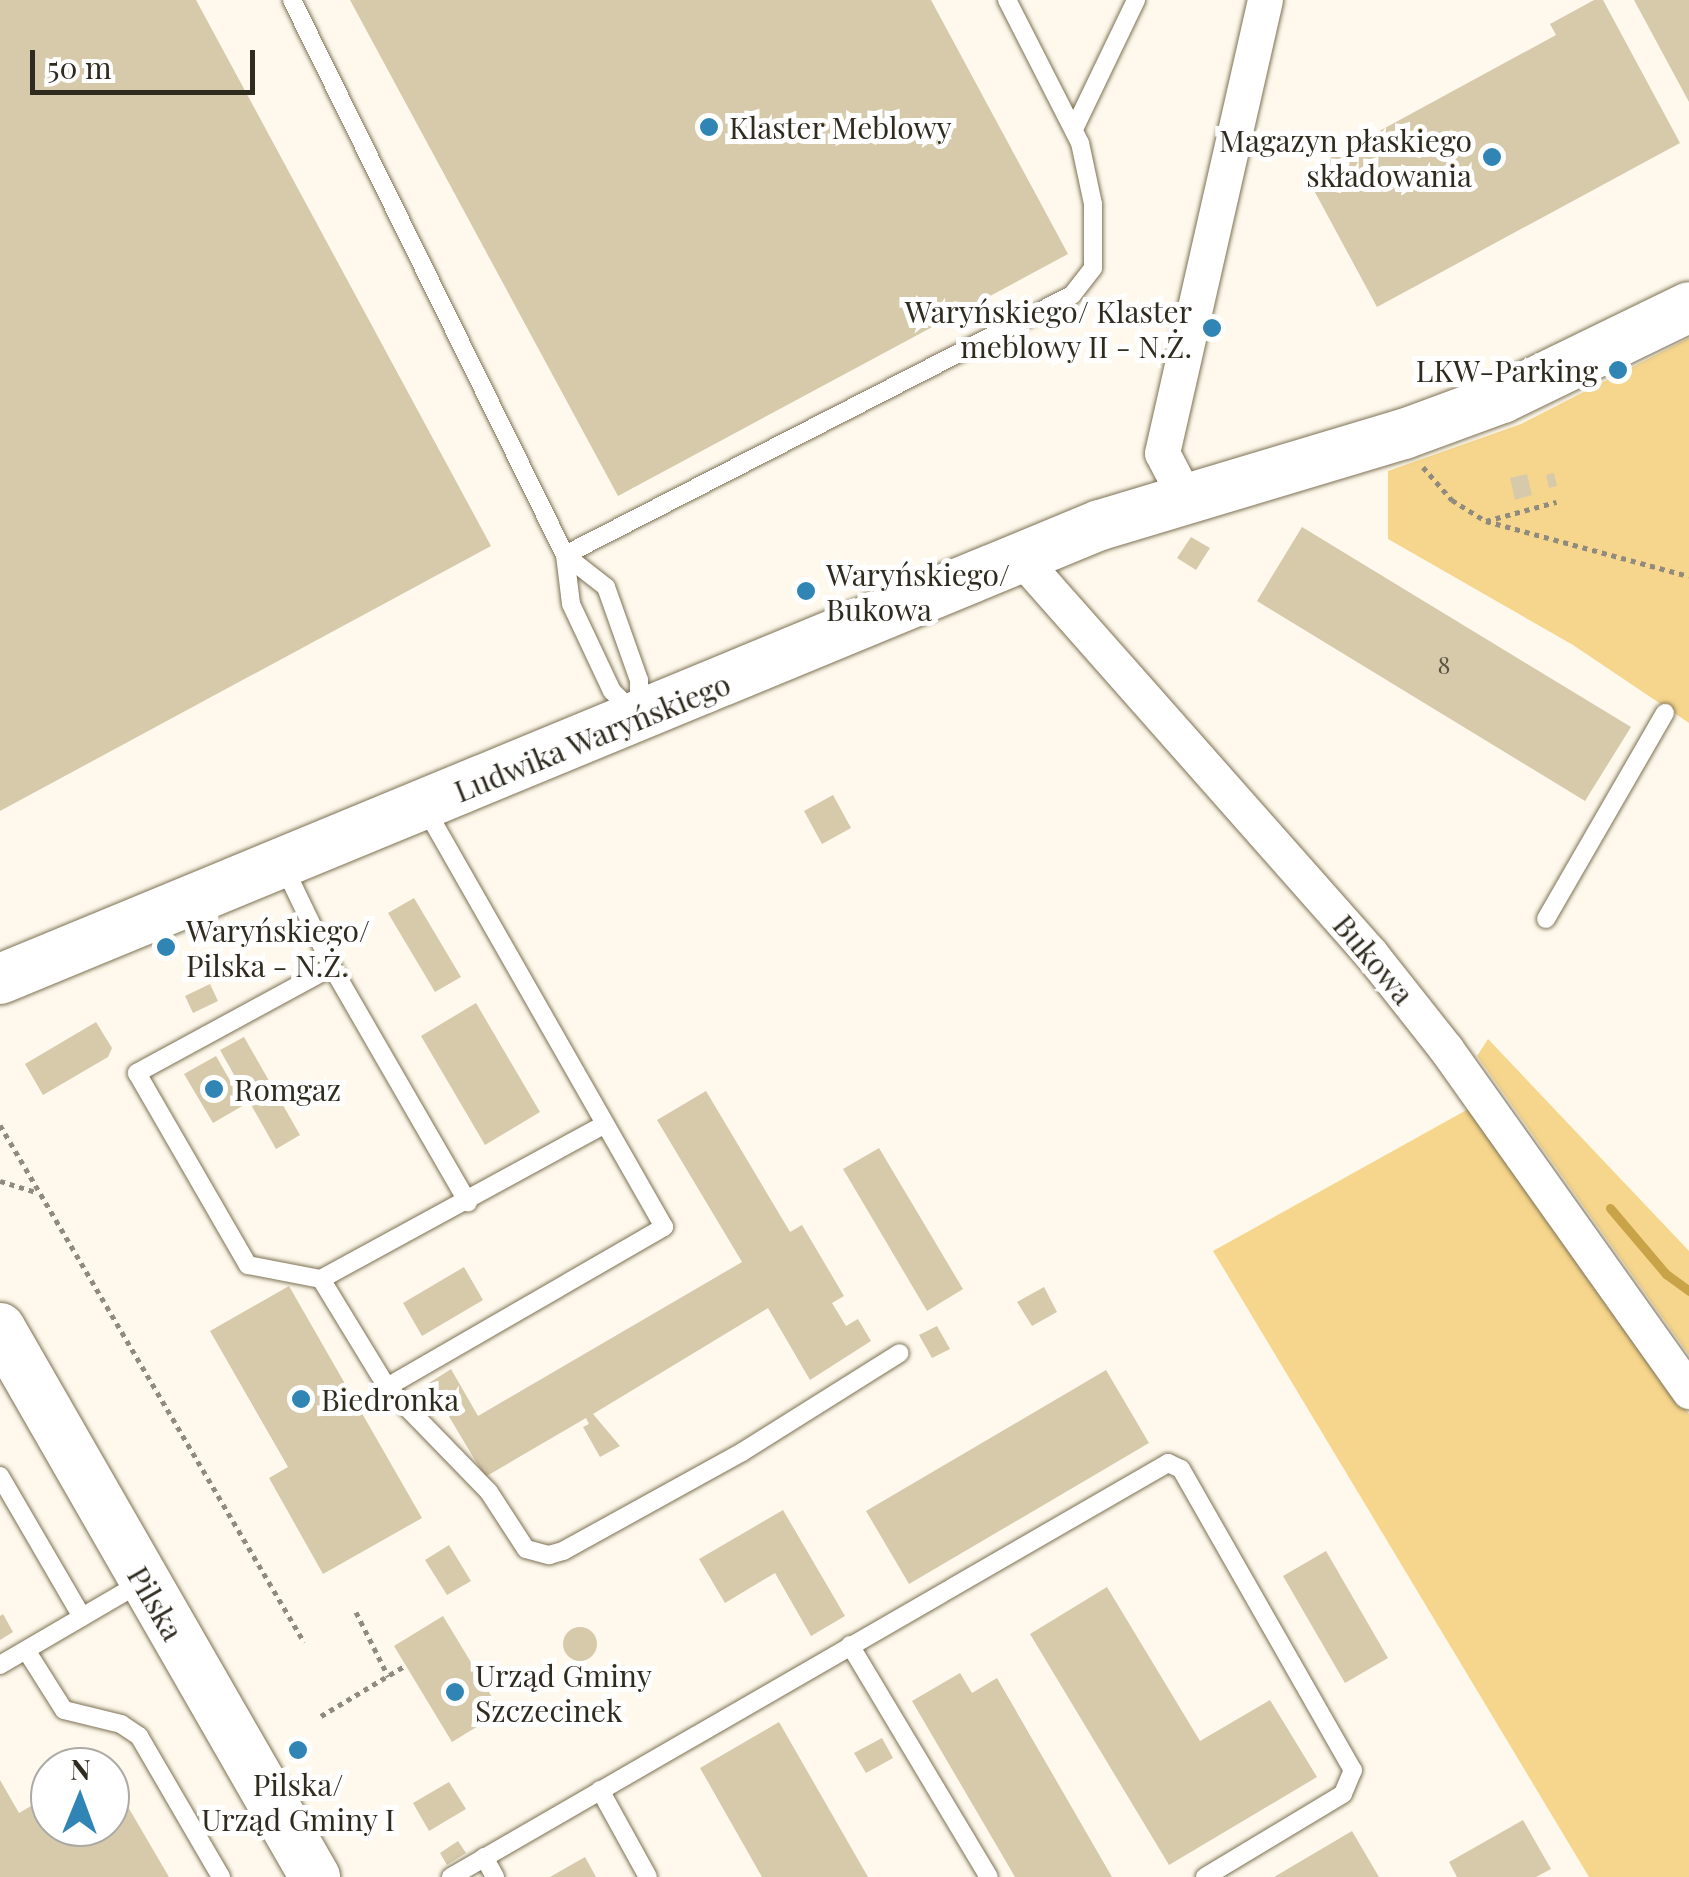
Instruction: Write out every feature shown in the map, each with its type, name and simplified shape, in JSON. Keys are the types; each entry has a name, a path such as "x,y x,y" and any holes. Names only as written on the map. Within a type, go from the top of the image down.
{"street":[{"path":"1184,495 1162,453 1265,0"},
{"name":"Ludwika Waryńskiego","path":"0,980 1020,558 1184,495 1404,434 1502,398 1689,307"},
{"name":"Bukowa","path":"1020,558 1371,954 1456,1062 1689,1390"},
{"name":"Pilska","path":"0,1328 315,1877"}],"lane":[{"path":"292,0 565,555 571,604 612,691 639,718"},
{"path":"565,555 1072,295 1093,268 1098,239 1074,130 1007,0"},
{"path":"1074,130 1136,0"},
{"path":"565,555 606,587 640,680 639,718"},
{"path":"1546,919 1665,714"},
{"path":"387,1387 664,1227 424,806"},
{"path":"283,864 332,967 468,1203"},
{"path":"332,967 137,1073 248,1265 321,1279 468,1203 603,1125"},
{"path":"321,1279 387,1387 489,1492 526,1549 549,1556 742,1452 900,1353"},
{"path":"451,1877 1163,1464 1177,1465 1354,1770 1344,1794 1204,1877"},
{"path":"0,1476 82,1617"},
{"path":"0,1665 143,1582"},
{"path":"850,1646 989,1877"},
{"path":"26,1650 64,1710 121,1724 139,1736 221,1877"},
{"path":"600,1790 648,1877"},
{"path":"484,1858 495,1877"}],"path":[{"path":"1404,434 1433,482 1486,521 1689,576"},
{"path":"1486,521 1556,502"},
{"path":"0,1125 304,1642"},
{"path":"0,1181 36,1192"},
{"path":"356,1612 388,1676"},
{"path":"321,1716 404,1667"}],"shaded area":[{"path":"1689,338 1689,723 1573,645 1388,539 1388,471 1521,424"},
{"path":"1488,1039 1689,1251 1689,1355 1477,1056"},
{"path":"1472,1107 1689,1414 1689,1877 1589,1877 1213,1251"}],"building":[{"path":"0,0 196,0 491,546 0,811"},
{"name":"Klaster Meblowy","path":"350,0 931,0 1068,254 618,496"},
{"name":"Magazyn płaskiego składowania","path":"1594,0 1603,0 1680,143 1377,307 1304,172 1556,35 1550,24"},
{"path":"1634,0 1689,0 1689,102"},
{"path":"1554,473 1557,486 1549,488 1546,475"},
{"path":"1527,474 1532,495 1515,500 1510,478"},
{"path":"1302,527 1631,727 1585,801 1257,601"},
{"path":"1191,537 1210,548 1196,570 1177,558"},
{"path":"833,795 851,828 822,844 804,811"},
{"path":"414,898 461,977 435,992 388,913"},
{"path":"210,984 218,1001 193,1013 185,996"},
{"path":"476,1003 540,1112 485,1145 421,1036"},
{"path":"96,1022 112,1048 108,1057 43,1095 25,1064"},
{"path":"244,1037 300,1135 276,1149 220,1050"},
{"name":"Romgaz","path":"216,1056 244,1105 213,1123 184,1074"},
{"path":"706,1091 790,1232 802,1225 844,1296 832,1303 846,1326 858,1319 871,1341 810,1380 768,1308 593,1414 620,1446 600,1457 583,1427 589,1424 586,1418 485,1477 429,1383 451,1369 478,1416 742,1262 657,1120"},
{"path":"879,1148 963,1289 927,1311 843,1169"},
{"path":"464,1267 483,1300 422,1336 403,1303"},
{"name":"Biedronka","path":"289,1286 422,1518 323,1574 269,1478 288,1467 210,1331"},
{"path":"1044,1287 1057,1312 1032,1326 1017,1302"},
{"path":"937,1326 950,1349 932,1358 919,1335"},
{"path":"1106,1370 1149,1443 909,1584 866,1511"},
{"path":"783,1510 845,1616 811,1636 775,1573 725,1603 699,1559"},
{"path":"449,1545 471,1581 447,1595 425,1560"},
{"path":"1326,1551 1388,1658 1345,1683 1283,1576"},
{"path":"1107,1587 1200,1741 1270,1700 1317,1777 1169,1865 1030,1634"},
{"path":"3,1614 13,1632 0,1640 0,1616"},
{"name":"Urząd Gminy Szczecinek","path":"443,1616 501,1712 452,1742 394,1646"},
{"path":"580,1627 592,1632 597,1644 592,1656 580,1661 568,1656 563,1644 568,1632"},
{"path":"960,1673 972,1693 997,1678 1112,1877 1015,1877 912,1701"},
{"path":"779,1722 868,1877 762,1877 700,1768"},
{"path":"882,1738 893,1758 866,1773 854,1753"},
{"path":"0,1780 19,1813 30,1807 30,1847 130,1847 130,1810 169,1877 0,1877"},
{"path":"449,1782 466,1809 429,1831 413,1803"},
{"path":"1523,1820 1551,1869 1536,1877 1457,1877 1449,1862"},
{"path":"1352,1831 1379,1877 1274,1877"},
{"path":"458,1841 466,1853 447,1865 440,1853"},
{"path":"585,1857 596,1877 550,1877"}],"waterway":[{"path":"1610,1208 1666,1274 1689,1291"}],"place":[{"name":"Klaster Meblowy","path":"709,127"},
{"name":"Magazyn płaskiego składowania","path":"1492,157"},
{"name":"Waryńskiego/ Klaster meblowy II - N.Ż.","path":"1212,328"},
{"name":"LKW-Parking","path":"1618,370"},
{"name":"Waryńskiego/ Bukowa","path":"806,591"},
{"name":"Waryńskiego/ Pilska - N.Ż.","path":"166,947"},
{"name":"Romgaz","path":"214,1089"},
{"name":"Biedronka","path":"301,1399"},
{"name":"Urząd Gminy Szczecinek","path":"455,1692"},
{"name":"Pilska/ Urząd Gminy I","path":"298,1750"}]}
